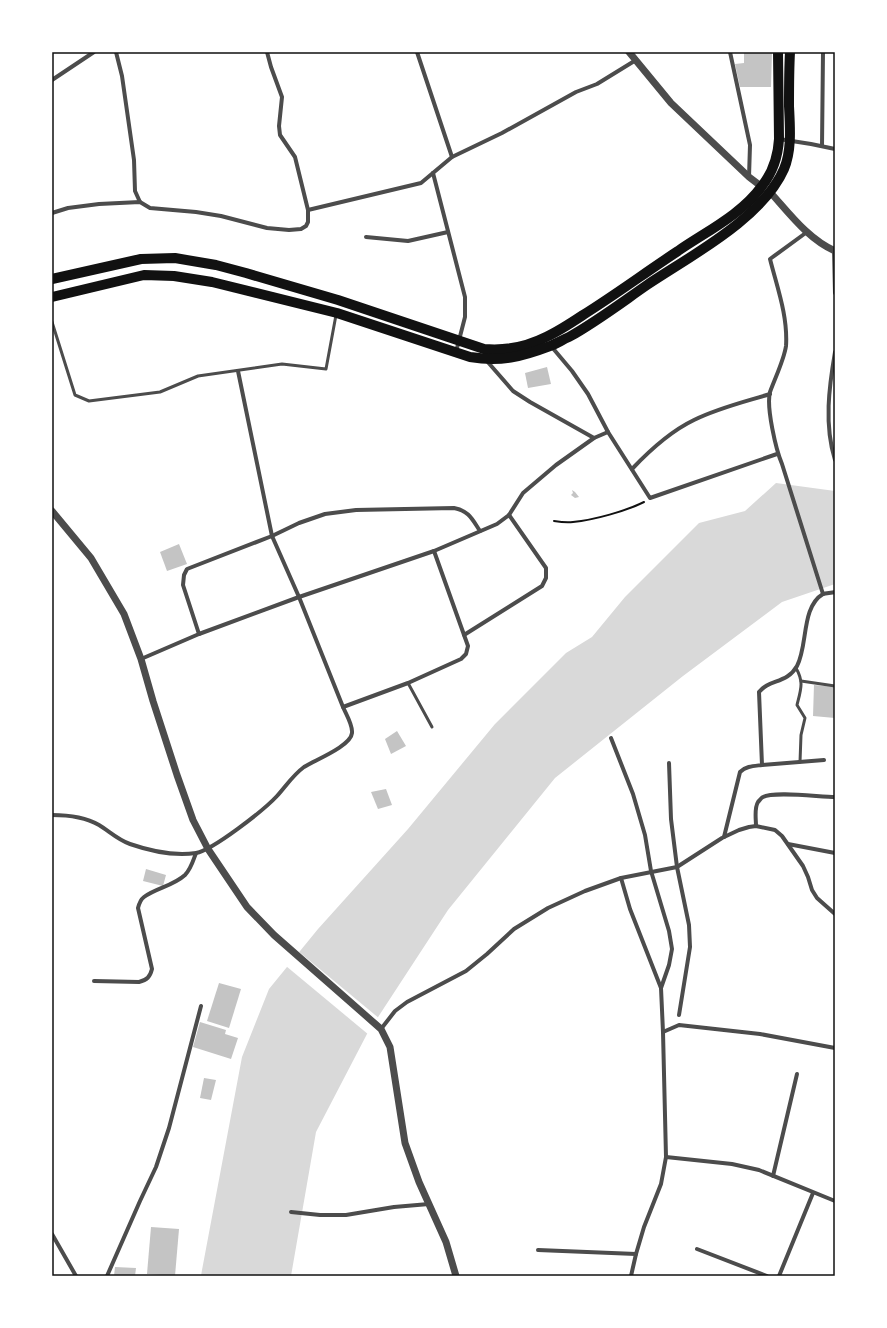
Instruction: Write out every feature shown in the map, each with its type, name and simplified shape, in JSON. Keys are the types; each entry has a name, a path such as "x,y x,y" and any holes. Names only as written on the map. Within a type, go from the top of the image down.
{"main road":[{"path":"766,189 776,163 778,152 778,52"},
{"path":"52,297 144,275 174,276 212,282 337,313 470,357 486,360 505,360 586,328 661,276 706,248 744,219 766,189 785,168 790,140 790,52"},
{"path":"52,279 141,259 175,258 216,265 246,273 338,300 484,348 498,350 548,342"}],"street":[{"path":"52,80 94,52"},
{"path":"116,52 122,76 134,160 135,191 140,202"},
{"path":"52,213 68,208 99,204 140,202 150,208 221,216 267,228 288,230 301,229 306,226 308,222 308,210 295,157 280,135 279,126 282,97 270,67 267,52"},
{"path":"416,52 452,156"},
{"path":"629,52 671,103 749,177 766,189 807,232 821,244 834,251 835,293"},
{"path":"730,52 750,145 749,177"},
{"path":"822,146 823,52"},
{"path":"308,210 421,183 452,156 502,133 576,92 597,84 636,60"},
{"path":"779,139 835,149"},
{"path":"433,173 465,298 465,317 456,352"},
{"path":"366,238 408,241 448,232"},
{"path":"807,232 770,259 785,317 786,347 770,394 770,414 777,454 782,464 823,594"},
{"path":"548,342 572,371 588,394 608,432 650,498 777,454"},
{"path":"835,352 828,403 829,430 835,460"},
{"path":"486,360 513,391 594,438"},
{"path":"52,815 77,817 98,824 128,844 146,849 170,853 196,853 208,849 263,808 278,795 289,780 304,767 341,746 350,739 352,733 351,728 343,707 299,597 272,536 238,371"},
{"path":"632,469 649,452 673,433 694,420 723,408 770,394"},
{"path":"142,659 199,634 299,597 434,551 497,524 510,515 523,493 556,465 594,438 608,432"},
{"path":"199,634 183,585 184,575 187,569 272,536 299,523 325,514 356,510 448,508 462,509 469,515 480,531"},
{"path":"52,511 91,558 124,614 142,659 153,701 193,820 208,849 248,907 274,936 381,1029 390,1047 405,1143 419,1182 446,1242 456,1276"},
{"path":"464,635 542,586 546,578 546,568 510,515"},
{"path":"343,707 408,683 461,659 466,654 468,646 434,551"},
{"path":"762,765 759,692 768,685 783,680 796,668 812,605 823,594 835,592"},
{"path":"611,738 633,794 645,835 651,871 669,931 672,949 669,965 661,988"},
{"path":"724,837 740,772 743,768 748,766 824,760"},
{"path":"669,763 671,819 677,867 689,925 690,947 679,1015"},
{"path":"756,826 756,808 762,797 771,795 835,797"},
{"path":"381,1029 395,1011 407,1002 466,971 514,929 548,908 585,891 620,878 677,867 724,837 749,827 756,826 775,830 782,836 803,866 812,890 817,898 835,914"},
{"path":"788,844 835,853"},
{"path":"94,981 139,982 150,976 152,969 138,908 140,902 143,897 172,884 185,875 192,864 196,853"},
{"path":"620,878 630,909 661,988 663,1032 666,1157 661,1184 644,1227 631,1276"},
{"path":"107,1276 156,1167 169,1128 201,1006"},
{"path":"663,1032 678,1025 760,1034 835,1048"},
{"path":"773,1176 797,1074"},
{"path":"666,1157 732,1164 759,1170 835,1201"},
{"path":"779,1276 813,1193"},
{"path":"291,1212 320,1215 346,1215 394,1207 429,1204"},
{"path":"52,1234 76,1276"},
{"path":"697,1249 767,1276"},
{"path":"538,1250 636,1254"}],"lane":[{"path":"52,322 76,395 89,401 160,392 198,376 282,364 326,369 337,313"},
{"path":"796,668 802,677 797,705 805,718 801,734 800,762"},
{"path":"801,681 835,686"},
{"path":"408,683 432,727"}],"path":[{"path":"554,521 573,522 598,517 634,507 650,498"}],"shaded area":[{"path":"776,483 835,491 835,584 782,602 683,676 555,778 448,910 367,1034 316,1132 291,1276 201,1276 242,1057 269,989 318,929 408,829 495,724 566,653 592,637 625,597 699,523 745,511"}],"pier":[{"path":"298,951 380,1019 369,1035 286,966"}],"building":[{"path":"744,52 772,52 771,87 740,87 735,64 744,63"},
{"path":"547,367 551,384 528,388 525,373"},
{"path":"572,490 579,497 575,498 571,495 573,493"},
{"path":"179,544 187,564 167,571 160,552"},
{"path":"814,685 835,687 835,718 813,716"},
{"path":"397,731 406,746 391,754 385,739"},
{"path":"386,789 392,805 378,809 371,792"},
{"path":"146,869 166,875 163,886 143,881"},
{"path":"219,983 241,989 229,1028 207,1021"},
{"path":"200,1022 226,1030 225,1034 238,1038 231,1059 193,1047"},
{"path":"204,1078 216,1080 211,1100 200,1098"},
{"path":"151,1227 179,1229 175,1276 147,1274"},
{"path":"115,1267 136,1268 135,1276 114,1276"}]}
